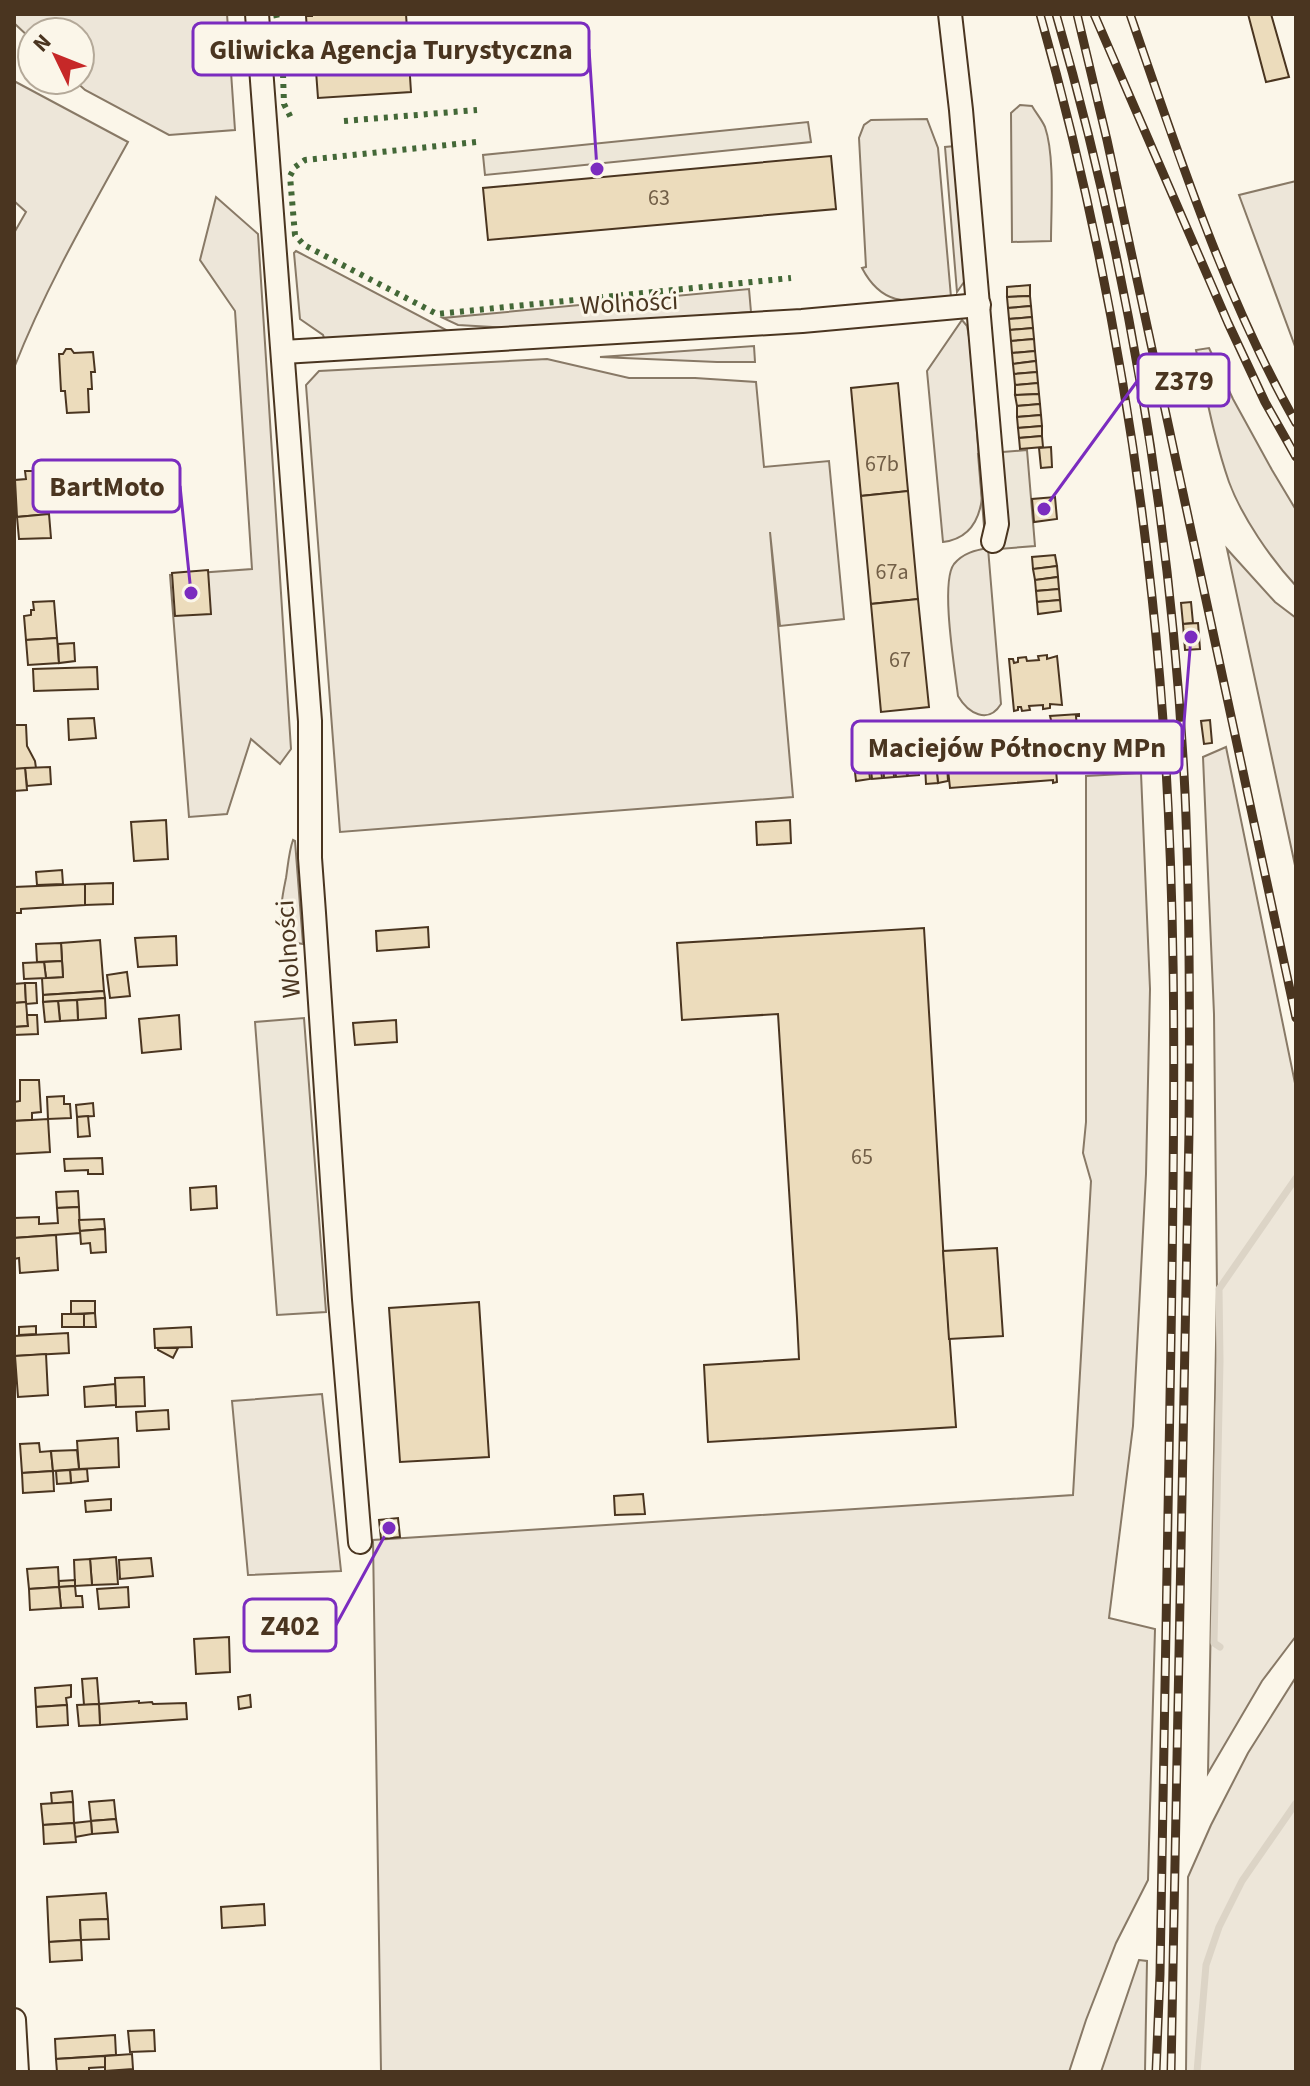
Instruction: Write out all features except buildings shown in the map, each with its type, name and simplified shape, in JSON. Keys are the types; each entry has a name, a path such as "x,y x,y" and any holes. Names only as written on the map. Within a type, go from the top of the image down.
{"street":[{"name":"Wolności","path":"257,14 310,721 310,858 360,1542"},
{"path":"950,14 997,524 993,541"},
{"name":"Wolności","path":"283,352 802,321 979,305"},
{"path":"14,2020 17,2072"}],"shaded area":[{"path":"14,14 227,14 235,130 169,135 96,96 96,16 16,16 16,25"},
{"path":"14,81 16,96 42,96 128,142 53,281 14,368 14,233 26,212 14,201"},
{"path":"1020,105 1032,106 1044,124 1048,139 1052,183 1051,241 1012,242 1011,113"},
{"path":"927,119 938,148 951,297 900,300 880,291 862,268 866,267 859,138 864,125 871,120"},
{"path":"808,122 811,142 485,175 483,155"},
{"path":"955,146 965,274 957,292 945,147"},
{"path":"1296,181 1296,349 1239,195"},
{"path":"216,197 258,234 291,749 280,764 251,739 227,814 189,817 170,575 252,569 235,311 200,260"},
{"path":"296,251 450,332 325,341 323,335 300,319"},
{"path":"749,289 751,312 526,329 458,325 443,318"},
{"path":"962,320 967,326 970,342 982,498 971,528 959,537 943,542 927,371"},
{"path":"754,346 755,362 600,357"},
{"path":"1209,348 1233,399 1296,510 1296,586 1258,537 1229,482 1196,350"},
{"path":"547,359 629,378 756,382 764,467 829,461 844,619 780,626 770,532 793,797 340,832 306,385 319,371"},
{"path":"1027,450 1035,546 986,550 978,454"},
{"path":"988,548 1001,704 990,714 984,715 973,712 958,696 948,589 954,564 961,557"},
{"path":"1227,549 1275,602 1296,618 1296,870"},
{"path":"1226,747 1296,1088 1296,1636 1262,1681 1208,1773 1217,1291 1214,1014 1203,757"},
{"path":"1141,773 1150,989 1146,1174 1133,1426 1109,1618 1155,1629 1148,1880 1116,1943 1069,2072 381,2072 373,1540 1073,1495 1091,1181 1083,1153 1086,1122 1086,776"},
{"path":"293,840 303,944 286,935 281,917"},
{"path":"304,1018 326,1312 277,1315 255,1022"},
{"path":"322,1394 341,1571 248,1575 232,1401"},
{"path":"1296,1677 1296,2072 1186,2072 1188,1877 1248,1753"},
{"path":"1139,1960 1147,1961 1145,2072 1101,2072"}],"waterway":[{"path":"1220,1647 1214,1643 1219,1289 1296,1178"},
{"path":"1197,2072 1206,1965 1219,1927 1242,1881 1296,1803"}],"railway":[{"path":"1040,14 1094,230 1122,376 1152,597 1167,782 1173,968 1174,1154 1156,2072"},
{"path":"1056,14 1105,206 1143,400 1170,596 1185,793 1189,1132 1171,2072"},
{"path":"1077,14 1107,140 1296,1018"},
{"path":"1094,14 1228,323 1265,402 1296,457"},
{"path":"1130,14 1224,274 1296,423"}],"hedge":[{"path":"276,14 277,19"},
{"path":"283,74 284,104 291,118"},
{"path":"344,121 477,110"},
{"path":"476,142 305,160 295,167 290,176 295,235 304,245 437,314 791,278"}],"place":[{"name":"Gliwicka Agencja Turystyczna","path":"597,169"},
{"name":"Z379","path":"1044,509"},
{"name":"BartMoto","path":"191,593"},
{"name":"Maciejów Północny MPn","path":"1191,637"},
{"name":"Z402","path":"389,1528"}]}
